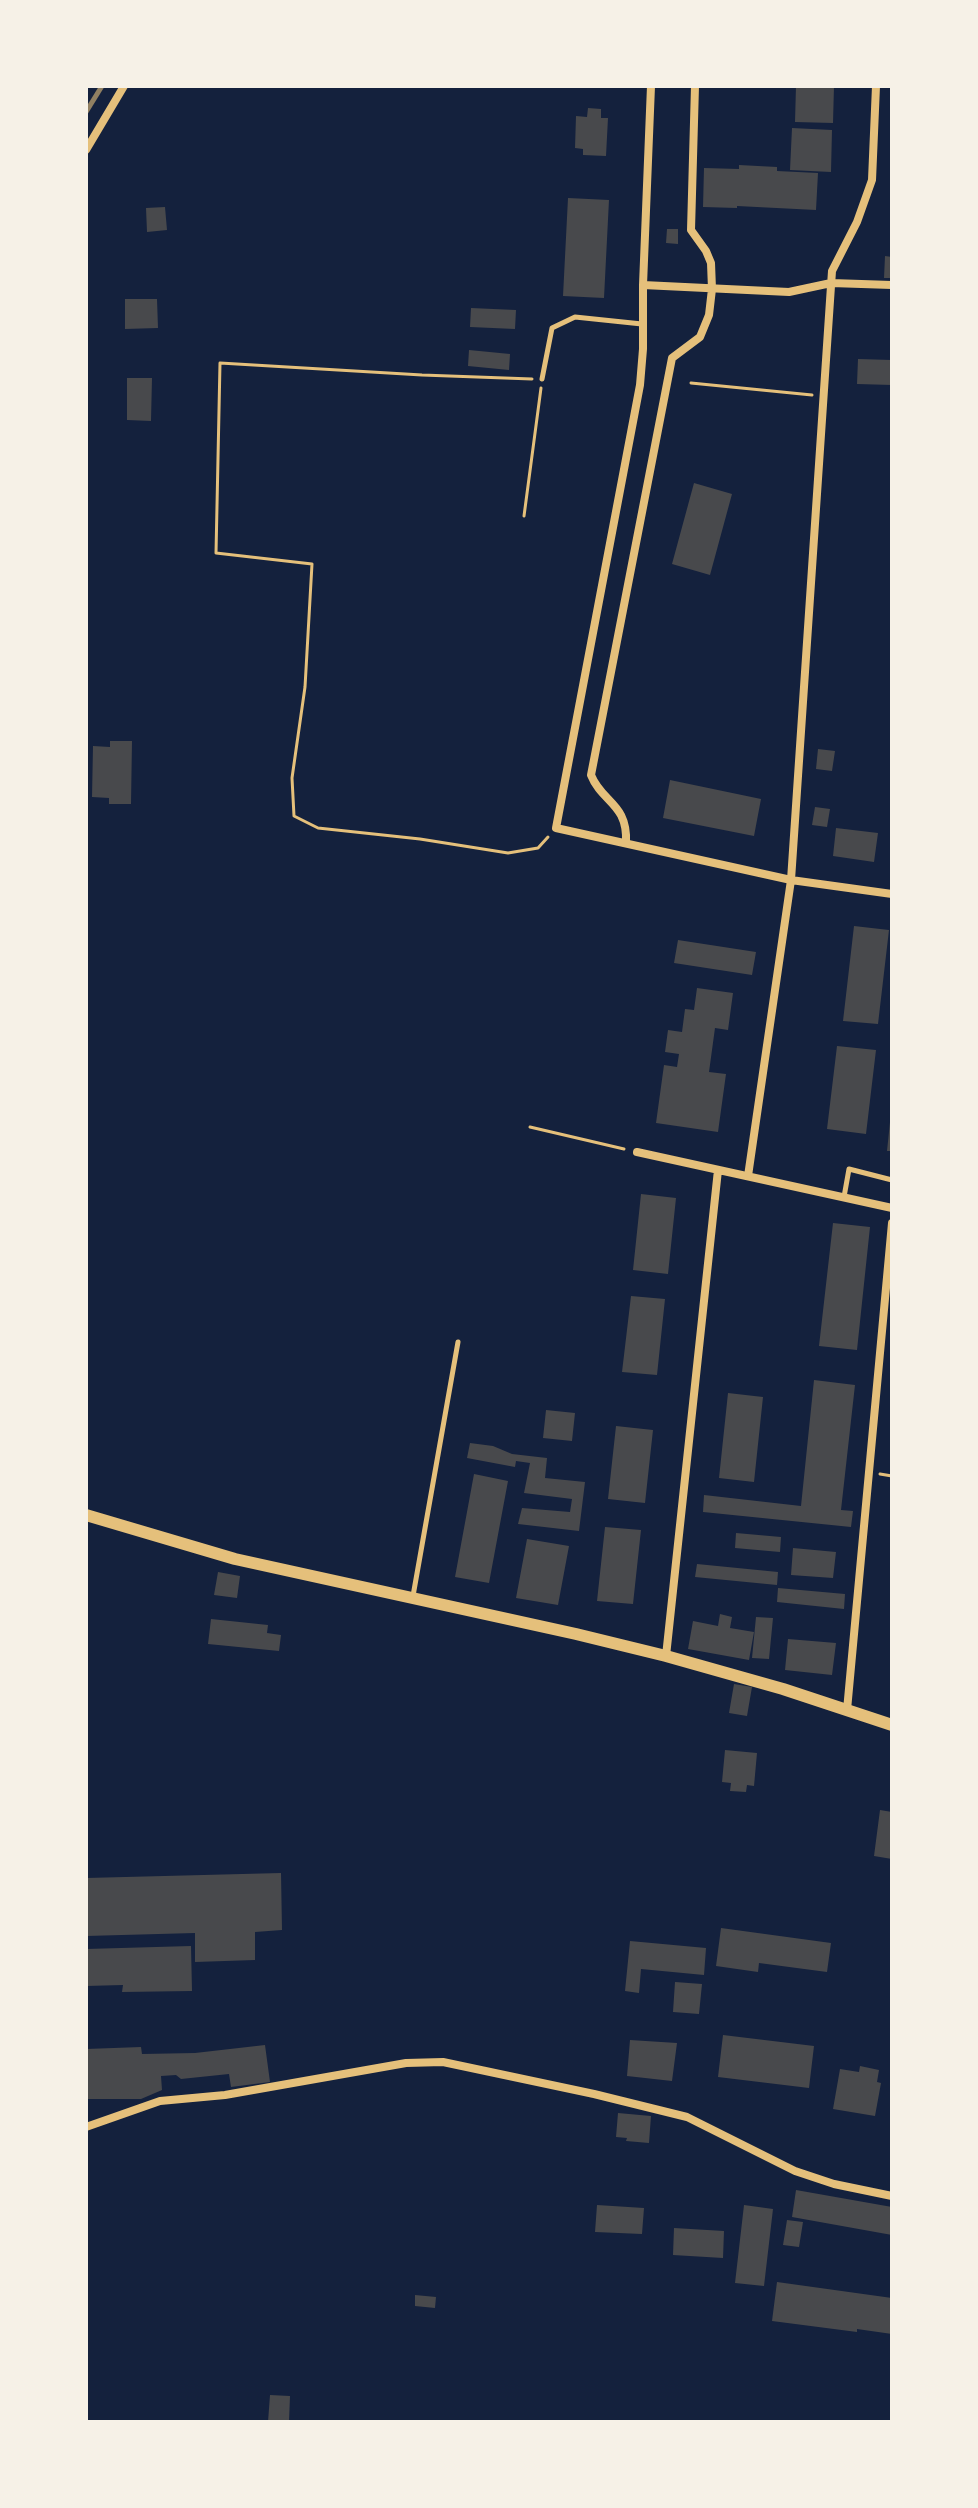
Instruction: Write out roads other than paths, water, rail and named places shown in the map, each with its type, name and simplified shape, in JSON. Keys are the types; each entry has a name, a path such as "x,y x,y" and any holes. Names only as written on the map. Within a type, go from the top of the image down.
{"street":[{"path":"86,150 124,86"},
{"path":"651,86 640,385 556,828 791,880 892,894"},
{"path":"626,843 620,811 591,775 672,358 700,337 709,315 711,263 691,230 695,86"},
{"path":"748,1176 791,880 832,271 857,222 872,180 876,86"},
{"path":"643,285 789,292 831,283 892,285"},
{"path":"637,1152 892,1208"},
{"path":"666,1656 718,1170"},
{"path":"847,1710 892,1223"},
{"path":"86,1515 235,1559 666,1656 783,1689 892,1725"},
{"path":"86,2127 160,2101 225,2095 406,2063 443,2062 687,2117 795,2171 834,2184 892,2196"}],"lane":[{"path":"542,379 552,328 575,317 643,324"},
{"path":"844,1197 849,1169 892,1180"},
{"path":"412,1597 458,1342"}],"railway":[{"path":"86,112 102,86"}]}
